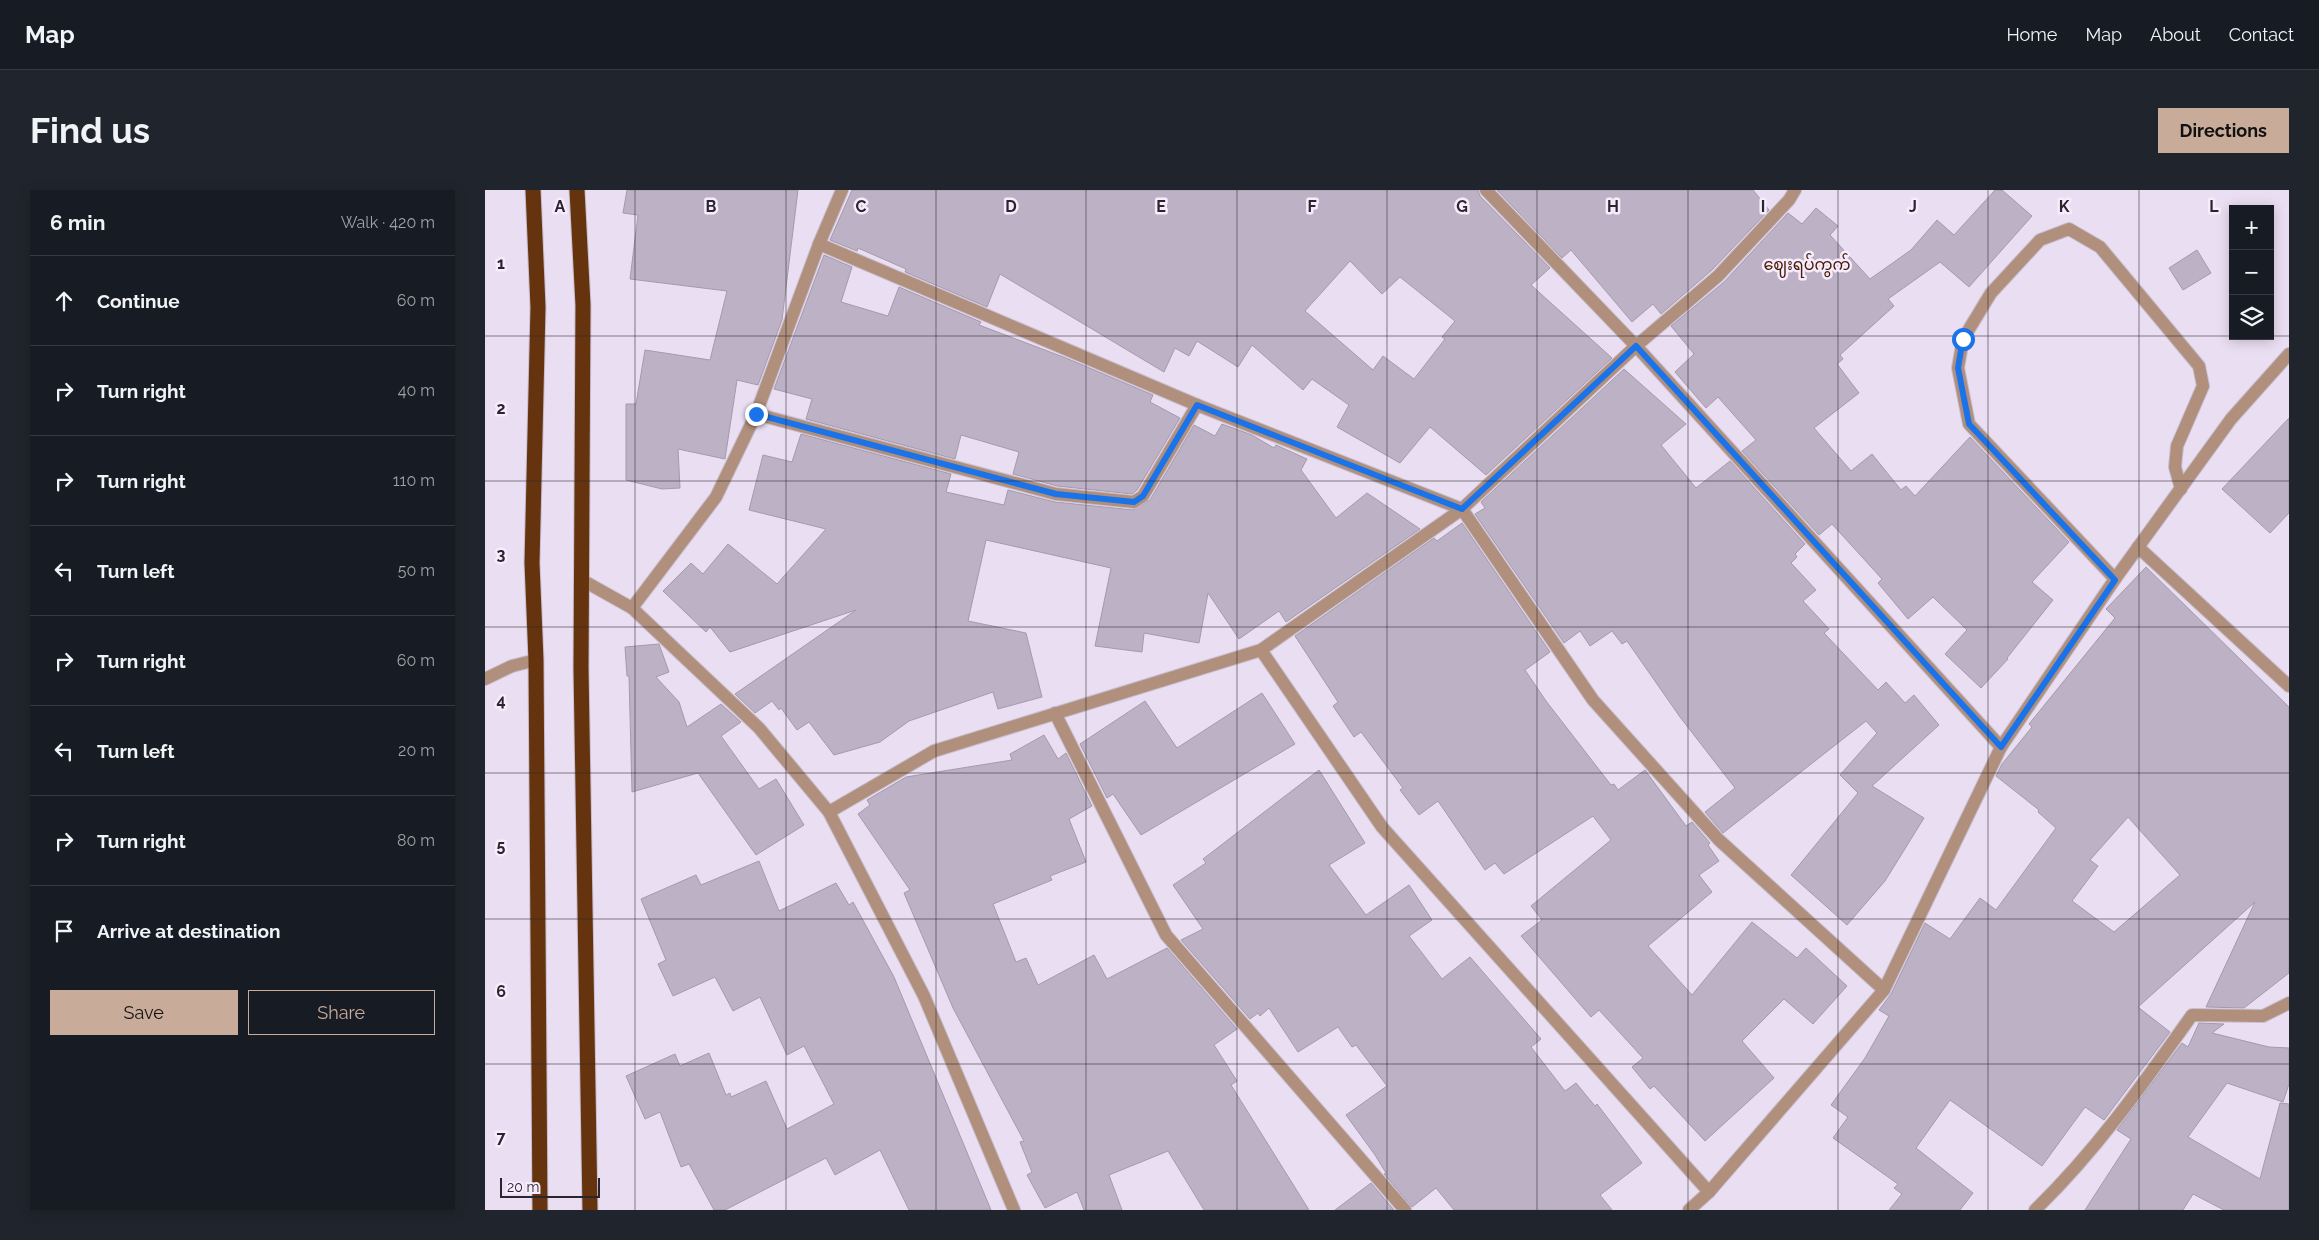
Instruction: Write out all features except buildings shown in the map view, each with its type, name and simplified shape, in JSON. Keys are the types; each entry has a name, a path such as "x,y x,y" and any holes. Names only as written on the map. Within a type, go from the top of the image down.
{"highway":[{"path":"533,190 538,307 532,563 536,660 540,1210"},
{"path":"577,190 583,305 581,678 590,1210"}],"street":[{"path":"632,608 716,497 756,414 819,244 842,190"},
{"path":"1486,190 1636,346 2001,747"},
{"path":"829,812 934,751 1261,650 1462,509 1636,346 1719,276 1789,200 1795,190"},
{"path":"2115,580 1969,424 1963,398 1958,368 1963,339 1991,293 2040,240 2069,229 2100,247 2199,366 2203,386 2177,446 2175,467 2181,489"},
{"path":"819,244 1197,405 1462,509 1593,700 1719,840 1884,990"},
{"path":"1689,1210 1709,1192 1884,990 2001,747 2138,547 2231,419 2289,354"},
{"path":"756,414 1056,494 1134,502 1143,496 1197,405"},
{"path":"2138,547 2289,686"},
{"path":"582,580 632,608 759,728 829,812 924,996 1014,1210"},
{"path":"1261,650 1382,827 1709,1192"},
{"path":"485,679 512,666 536,660"},
{"path":"1055,713 1166,935 1405,1210"},
{"path":"2035,1210 2062,1184 2107,1133 2192,1015 2263,1016 2289,1003"}],"district":[{"name":"ဈေးရပ်ကွက်","path":"1807,264"}],"route":[{"path":"756,414 1056,494 1134,502 1143,496 1197,405 1462,509 1636,346 2001,747 2115,580 1969,424 1958,368 1963,339"}]}
